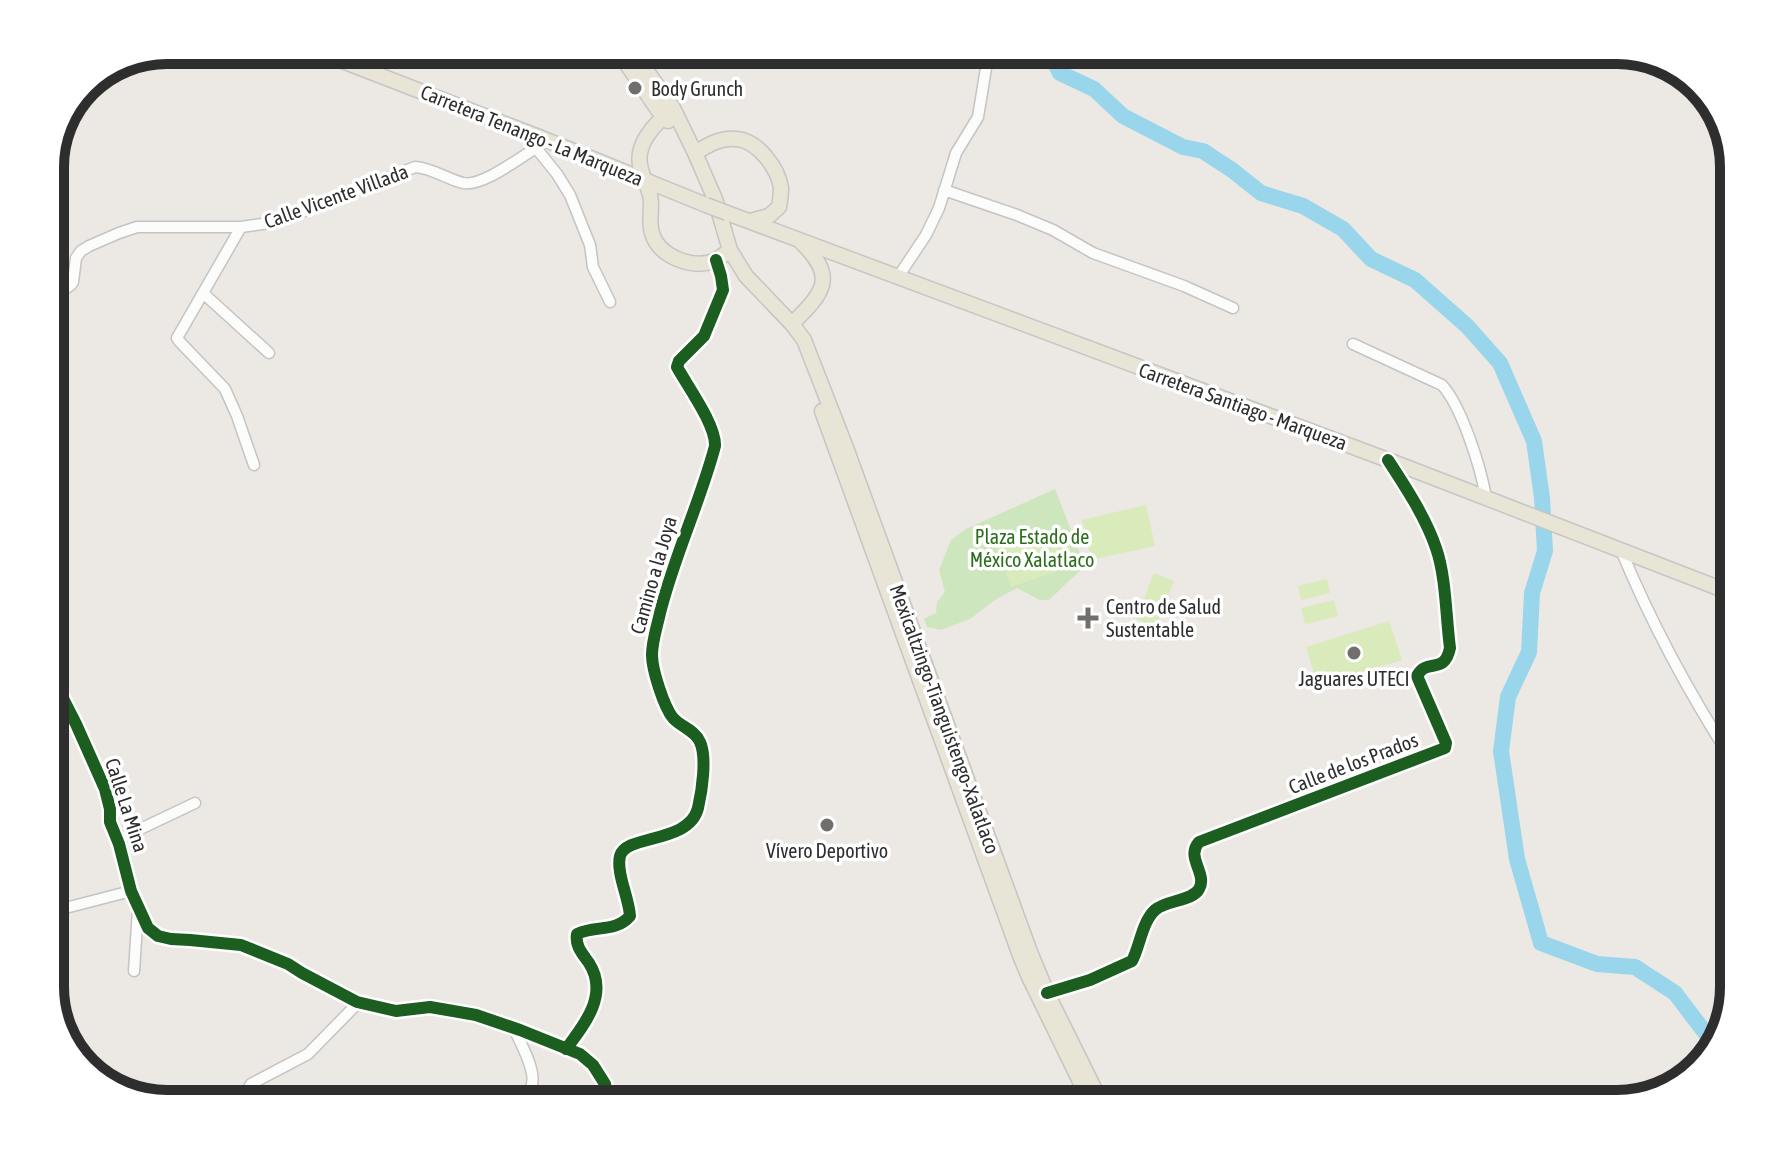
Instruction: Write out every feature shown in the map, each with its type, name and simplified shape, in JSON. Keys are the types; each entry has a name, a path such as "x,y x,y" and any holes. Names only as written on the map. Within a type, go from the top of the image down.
{"main road":[{"name":"Carretera Tenango - La Marqueza","path":"348,64 537,142 643,178 750,221"},
{"name":"Mexicaltzingo-Tianguistengo-Xalatlaco","path":"634,64 688,139 715,199 730,250 746,276 804,340 1030,952 1095,1090"},
{"path":"668,112 650,133 640,155 643,178 650,195 652,234 670,255 687,262 699,264 716,260 730,250"},
{"path":"695,153 722,139 739,139 753,145 768,160 781,188 779,207 769,216 750,221"},
{"path":"651,207 677,194"},
{"name":"Carretera Santiago - Marqueza","path":"750,221 1388,460 1720,589"},
{"path":"794,327 821,292 823,282 820,265 797,239"},
{"name":"Mexicaltzingo-Tianguistengo-Xalatlaco","path":"794,327 797,344 1021,958 1084,1090"}],"street":[{"path":"898,277 926,235 939,208 956,153 978,117 987,64"},
{"name":"Calle Vicente Villada","path":"64,290 73,282 76,258 81,251 137,227 241,227 276,222 415,167 466,184 486,178 537,142"},
{"path":"537,142 570,195 590,245 593,267 610,302"},
{"path":"944,190 1017,215 1053,230 1093,253 1184,286 1233,308"},
{"path":"241,227 178,340 225,389 254,465"},
{"name":"Camino a la Joya","path":"566,1049 584,1026 596,993 595,974 577,944 577,934 614,927 630,916 622,882 621,853 629,846 666,835 690,823 696,816 699,802 702,782 699,740 670,715 652,657 669,576 715,446 712,428 677,367 679,361 704,336 723,290 716,260"},
{"path":"203,293 269,353"},
{"path":"1353,344 1442,385 1454,401 1483,481 1486,498"},
{"name":"Calle de los Prados","path":"1047,993 1090,980 1132,961 1153,912 1162,905 1197,893 1200,888 1194,855 1199,842 1445,748 1446,743 1417,676 1423,668 1446,661 1450,648 1440,565 1427,529 1388,460"},
{"path":"1621,550 1648,613 1688,690 1720,741"},
{"name":"Calle La Mina","path":"64,700 105,789 109,820 131,891 148,928 158,936 171,939 241,945 288,964 357,1002"},
{"path":"117,840 195,803"},
{"path":"64,908 131,891"},
{"path":"134,971 139,907"},
{"path":"247,1090 251,1084 308,1054 357,1002 396,1011 430,1007 476,1015 514,1028 580,1054 593,1065 606,1090"},
{"path":"514,1028 534,1076 531,1090"}],"green space":[{"name":"Plaza Estado de México Xalatlaco","path":"1055,489 1085,566 1049,600 1040,600 1017,588 970,619 941,630 927,627 924,619 936,613 937,602 945,592 939,570 951,540 966,529"},
{"path":"1146,505 1155,546 1091,560 1082,520"},
{"path":"1061,526 1076,565 1011,587 996,547"},
{"path":"1154,573 1174,581 1156,627 1136,619"},
{"path":"1327,579 1330,593 1301,600 1298,586"},
{"path":"1334,600 1338,616 1305,624 1301,608"},
{"name":"Jaguares UTECI","path":"1389,621 1402,660 1318,686 1306,647"}],"waterway":[{"path":"1055,64 1060,73 1094,89 1123,116 1183,147 1203,151 1261,193 1303,206 1343,229 1371,259 1415,280 1467,326 1500,363 1534,441 1542,498 1545,551 1532,593 1529,652 1508,697 1501,751 1517,859 1541,943 1597,964 1635,967 1675,993 1707,1036"}],"cycle path":[{"path":"566,1049 587,1019 596,997 595,975 578,946 577,934 618,925 630,916 620,856 633,844 683,828 692,819 700,801 702,748 695,734 670,713 656,679 652,655 666,592 715,446 706,417 677,367 679,361 704,336 723,290 716,260"},
{"path":"1047,993 1090,980 1132,961 1147,921 1155,910 1191,896 1199,889 1201,877 1194,854 1199,842 1445,748 1446,743 1417,676 1421,670 1444,662 1450,648 1442,571 1427,525 1388,460"},
{"path":"64,700 105,789 110,822 131,891 148,928 158,936 241,945 288,964 357,1002 396,1011 430,1007 476,1015 520,1030 580,1054 593,1065 606,1090"}],"place":[{"name":"Body Grunch","path":"635,88"},
{"name":"Centro de Salud Sustentable","path":"1088,618"},
{"name":"Jaguares UTECI","path":"1354,653"},
{"name":"Vívero Deportivo","path":"827,825"}]}
